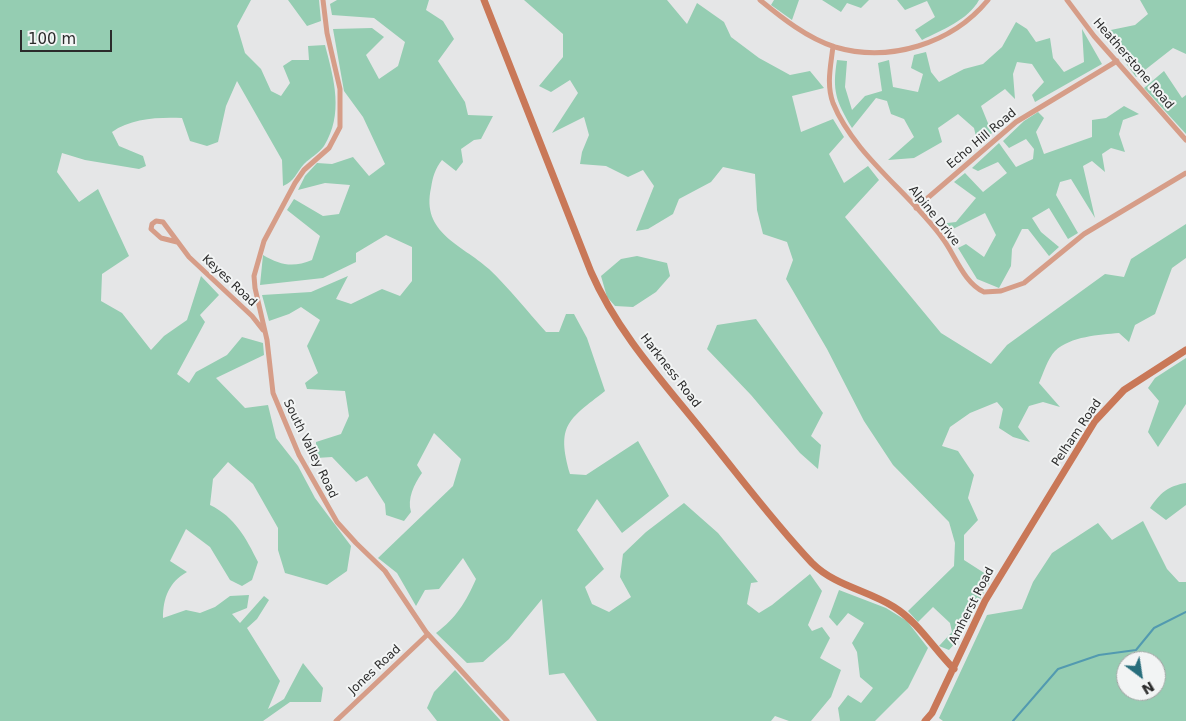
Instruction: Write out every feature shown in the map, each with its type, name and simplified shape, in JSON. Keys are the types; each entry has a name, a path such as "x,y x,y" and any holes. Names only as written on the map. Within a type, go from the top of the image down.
{"main road":[{"name":"Harkness Road","path":"484,0 591,272 621,325 677,399 812,563 832,579 898,609 954,669"},
{"name":"Pelham Road","path":"1060,477 1095,421 1115,398 1131,385 1186,350"},
{"name":"Amherst Road","path":"925,721 932,713 954,669 985,601 1060,477"}],"street":[{"name":"South Valley Road","path":"323,0 325,23 340,89 340,122 330,148 298,178 259,254 255,271 254,288 266,335 271,382 276,403 318,490 341,527 392,579 428,634 507,721"},
{"path":"760,0 787,21 834,46 885,52 911,48 945,34 971,16 988,0"},
{"name":"Heatherstone Road","path":"1067,0 1094,36 1186,140"},
{"name":"Alpine Drive","path":"834,46 829,83 832,99 837,111 862,150 942,237 975,287 984,292 997,292 1024,283 1084,234 1186,174"},
{"name":"Echo Hill Road","path":"916,208 1016,122 1116,60"},
{"name":"Keyes Road","path":"177,242 157,235 151,229 152,224 156,221 163,222 195,263 255,318 266,335"},
{"name":"Jones Road","path":"336,721 428,634"}],"green space":[{"path":"0,0 251,0 237,26 245,53 261,69 271,91 281,96 290,83 283,66 292,60 309,60 308,46 325,45 334,83 334,122 324,146 304,164 293,179 283,186 282,160 237,81 226,106 218,142 207,146 190,141 182,118 146,119 120,127 112,132 119,146 143,156 146,166 139,169 85,160 62,153 57,172 79,202 98,189 129,256 102,274 101,301 122,313 151,350 164,336 187,320 201,276 219,295 200,315 205,322 177,374 189,383 196,372 227,355 242,337 263,343 264,355 216,378 245,408 268,405 276,438 298,466 315,498 351,546 347,571 327,585 285,573 278,550 278,528 253,484 228,462 213,479 210,505 233,522 249,545 258,562 252,580 242,586 230,580 210,547 186,529 170,561 187,572 168,591 164,604 163,618 186,610 200,613 215,607 230,596 249,595 247,608 232,614 240,623 264,596 269,600 257,619 247,628 280,681 268,709 284,699 303,663 323,688 321,702 290,702 263,721 0,721"},
{"path":"288,0 319,0 321,21 307,26"},
{"path":"337,0 429,0 426,10 443,21 454,39 438,61 465,102 468,115 493,116 481,139 474,140 461,149 463,162 456,171 442,160 438,166 431,188 429,203 432,216 446,236 489,269 546,332 559,332 566,314 574,314 587,338 605,391 582,409 568,425 564,444 570,474 586,475 638,441 669,496 622,533 597,499 577,530 604,569 585,587 592,604 609,612 631,597 620,577 623,554 646,532 684,503 718,533 758,582 751,583 747,604 759,613 772,605 810,574 822,591 808,625 812,631 822,627 830,638 820,658 841,670 831,697 811,721 789,721 775,716 771,721 597,721 564,673 549,675 542,599 509,639 483,662 467,663 436,633 460,609 476,579 463,558 439,589 425,590 416,606 397,573 378,558 453,486 461,459 434,433 417,465 422,473 412,492 411,512 404,521 386,515 385,504 367,476 356,482 332,457 316,458 316,442 341,434 349,416 345,391 307,389 305,383 318,373 307,346 320,320 301,307 289,314 269,321 262,295 311,292 348,276 336,299 351,304 382,289 400,296 412,281 412,247 386,235 356,253 356,262 323,278 260,285 263,255 281,263 293,265 312,260 320,236 287,210 294,199 323,216 339,214 350,185 325,183 298,190 305,176 317,163 332,164 353,157 369,176 385,164 363,117 344,91 333,29 372,28 384,37 366,55 379,79 398,66 405,42 374,18 332,15 330,4"},
{"path":"524,0 667,0 687,24 697,3 724,22 731,37 759,58 790,75 810,71 824,88 792,96 801,132 833,119 844,137 829,154 844,183 868,166 879,180 845,217 941,333 991,364 1007,345 1105,274 1124,277 1131,259 1186,224 1186,258 1172,268 1155,314 1135,325 1129,342 1119,333 1094,336 1069,342 1052,354 1039,383 1060,407 1043,402 1029,406 1018,427 1030,442 1013,437 999,428 1003,409 997,402 970,413 950,427 942,446 958,451 974,475 968,498 978,520 964,535 964,560 992,578 957,641 949,650 939,646 952,632 950,623 933,607 918,622 908,611 954,566 955,543 949,522 893,465 864,421 827,349 786,279 793,260 787,242 763,234 757,210 755,174 723,167 711,182 679,199 673,214 648,229 636,231 654,186 643,170 628,177 606,166 580,164 582,152 589,135 584,117 552,133 578,93 570,80 551,92 539,86 563,57 563,34"},
{"path":"774,0 799,0 792,20 771,5"},
{"path":"822,0 869,0 861,8 847,3 841,12"},
{"path":"897,0 979,0 961,19 922,40 915,30 935,17 927,1 905,10"},
{"path":"1140,0 1186,0 1186,54 1173,48 1136,77 1110,42 1106,31 1135,25 1148,14"},
{"path":"1016,22 1027,29 1036,42 1050,38 1053,58 1064,72 1084,62 1082,29 1102,64 1035,102 1032,95 1044,82 1032,64 1017,62 1013,74 1015,99 1005,89 981,106 992,133 978,145 974,128 958,114 938,128 942,142 914,158 888,160 914,137 904,119 891,114 887,101 876,98 852,128 839,103 835,88 837,60 847,61 845,87 852,110 865,96 882,91 878,63 889,60 893,87 918,92 923,74 911,68 914,55 926,52 931,72 939,82 964,69 983,64 1002,47"},
{"path":"1164,71 1182,98 1186,95 1186,134 1144,88"},
{"path":"1124,106 1139,114 1123,120 1119,134 1125,152 1111,148 1102,154 1105,172 1092,161 1083,166 1095,218 1071,179 1060,182 1056,195 1078,233 1068,239 1049,208 1032,218 1041,232 1059,247 1049,256 1028,229 1022,229 1012,249 1011,266 999,288 977,279 958,248 966,244 984,257 996,235 985,213 945,233 939,224 956,222 976,198 954,182 965,173 983,192 1007,173 998,162 978,171 972,168 999,143 1016,167 1033,159 1034,149 1026,139 1009,148 1003,141 1024,121 1038,112 1044,118 1036,132 1044,154 1092,137 1092,120 1106,118"},
{"path":"637,256 667,263 670,276 656,292 633,307 615,306 607,297 601,276 621,259"},
{"path":"756,319 823,413 811,436 821,445 818,469 800,453 751,395 707,349 717,325"},
{"path":"1186,358 1186,404 1158,447 1148,432 1159,401 1148,388 1155,378"},
{"path":"1186,483 1186,505 1166,520 1150,508 1165,491"},
{"path":"1143,521 1167,569 1179,582 1186,582 1186,721 943,721 939,718 987,615 1022,609 1033,582 1052,553 1098,523 1112,540"},
{"path":"839,590 886,608 907,621 928,648 908,688 875,721 840,721 838,708 848,695 861,703 873,688 860,677 857,652 852,643 864,623 848,613 837,626 829,617"},
{"path":"455,670 501,721 437,721 427,708 434,692"}],"waterway":[{"path":"1013,721 1058,669 1099,655 1136,650 1154,628 1186,612"}]}
